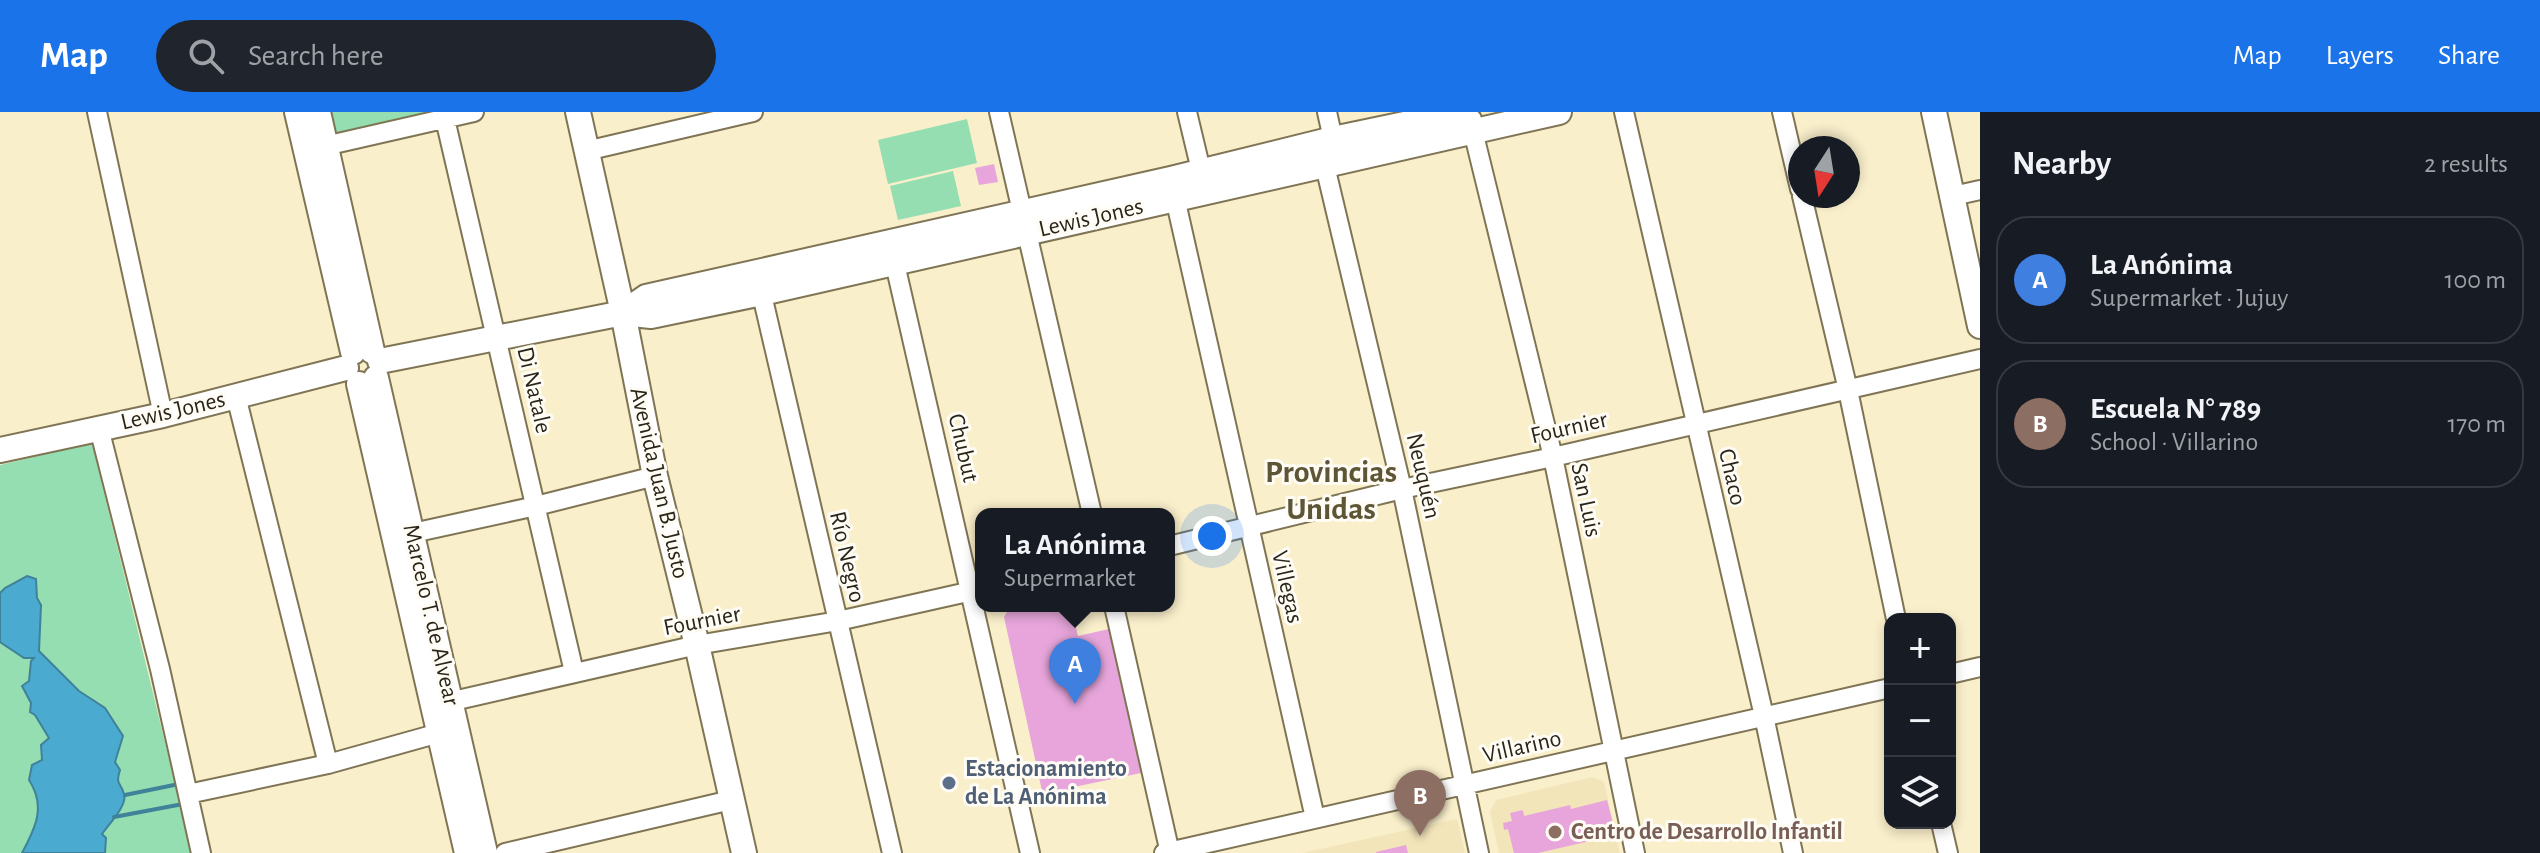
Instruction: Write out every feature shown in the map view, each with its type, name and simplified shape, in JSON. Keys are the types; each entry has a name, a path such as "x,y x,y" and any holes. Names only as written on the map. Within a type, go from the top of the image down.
{"main road":[{"name":"Marcelo T. de Alvear","path":"297,112 316,148 442,704 485,853"},
{"name":"Marcelo T. de Alvear","path":"316,148 318,112"},
{"name":"Avenida Juan B. Justo","path":"578,112 623,313 655,476 744,853"},
{"name":"Lewis Jones","path":"0,450 497,338 623,313 651,316 759,282 1203,181 1333,139 1469,118 1559,112"},
{"path":"1934,112 1980,326"},
{"name":"Lewis Jones","path":"1203,181 1325,166 1469,118"},
{"name":"Marcelo T. de Alvear","path":"449,730 467,853"}],"street":[{"path":"97,112 163,415"},
{"path":"316,148 474,112"},
{"path":"586,151 753,112"},
{"path":"999,112 1091,508"},
{"path":"1187,112 1203,181"},
{"name":"Neuquén","path":"1327,112 1333,139 1325,166 1402,489 1479,853"},
{"name":"Chaco","path":"1624,112 1793,853"},
{"path":"1782,112 1788,138"},
{"name":"San Luis","path":"1469,118 1553,457 1635,853"},
{"name":"Di Natale","path":"445,119 574,672"},
{"name":"Villegas","path":"1173,188 1315,818"},
{"path":"1953,196 1980,190"},
{"path":"1805,208 1848,390 1895,613"},
{"name":"Chubut","path":"892,252 975,586"},
{"name":"Río Negro","path":"759,282 892,853"},
{"name":"Fournier","path":"1175,544 1402,489 1980,359"},
{"path":"236,396 328,764"},
{"path":"99,428 160,669 201,853"},
{"path":"404,534 536,506 655,476"},
{"name":"Fournier","path":"442,704 697,645 838,621 975,590"},
{"name":"Chubut","path":"981,612 1030,853"},
{"path":"1115,612 1168,853"},
{"path":"1956,673 1980,667"},
{"name":"Villarino","path":"1168,853 1884,689"},
{"path":"188,794 328,764 449,730"},
{"path":"505,853 731,800"},
{"path":"1942,829 1948,853"}],"shaded area":[{"name":"Centro de Desarrollo Infantil","path":"1593,777 1604,782 1620,853 1499,853 1490,812 1496,800"},
{"path":"1457,819 1465,853 1302,853"}],"green space":[{"path":"327,112 438,112 332,136"},
{"path":"967,119 977,163 888,184 878,140"},
{"path":"953,171 961,206 898,220 890,186"},
{"path":"92,443 192,853 0,853 0,465"}],"water":[{"path":"27,576 36,579 37,598 41,605 39,651 79,691 105,708 123,736 115,762 120,770 118,781 124,799 102,834 106,838 105,853 22,853 38,808 29,780 32,765 42,760 41,745 49,738 30,712 31,703 22,686 29,681 34,658 24,658 0,642 0,593"}],"building":[{"path":"994,164 998,182 979,185 975,168"},
{"path":"1007,612 1072,612 1078,636 1109,629 1141,773 1074,787 1075,794 1044,800 1004,617"},
{"name":"Centro de Desarrollo Infantil","path":"1607,800 1616,835 1538,853 1514,853 1508,829 1504,830 1503,823 1512,821 1510,813 1523,810 1524,816"},
{"path":"1406,845 1408,853 1376,853 1376,852"}],"waterway":[{"path":"125,795 179,784"},
{"path":"114,817 183,804"}],"place":[{"name":"La Anónima","path":"1075,704"},
{"name":"Estacionamiento de La Anónima","path":"949,783"},
{"name":"Centro de Desarrollo Infantil","path":"1555,832"},
{"name":"Escuela N° 789","path":"1420,836"}],"district":[{"name":"Provincias Unidas","path":"1331,490"}]}
